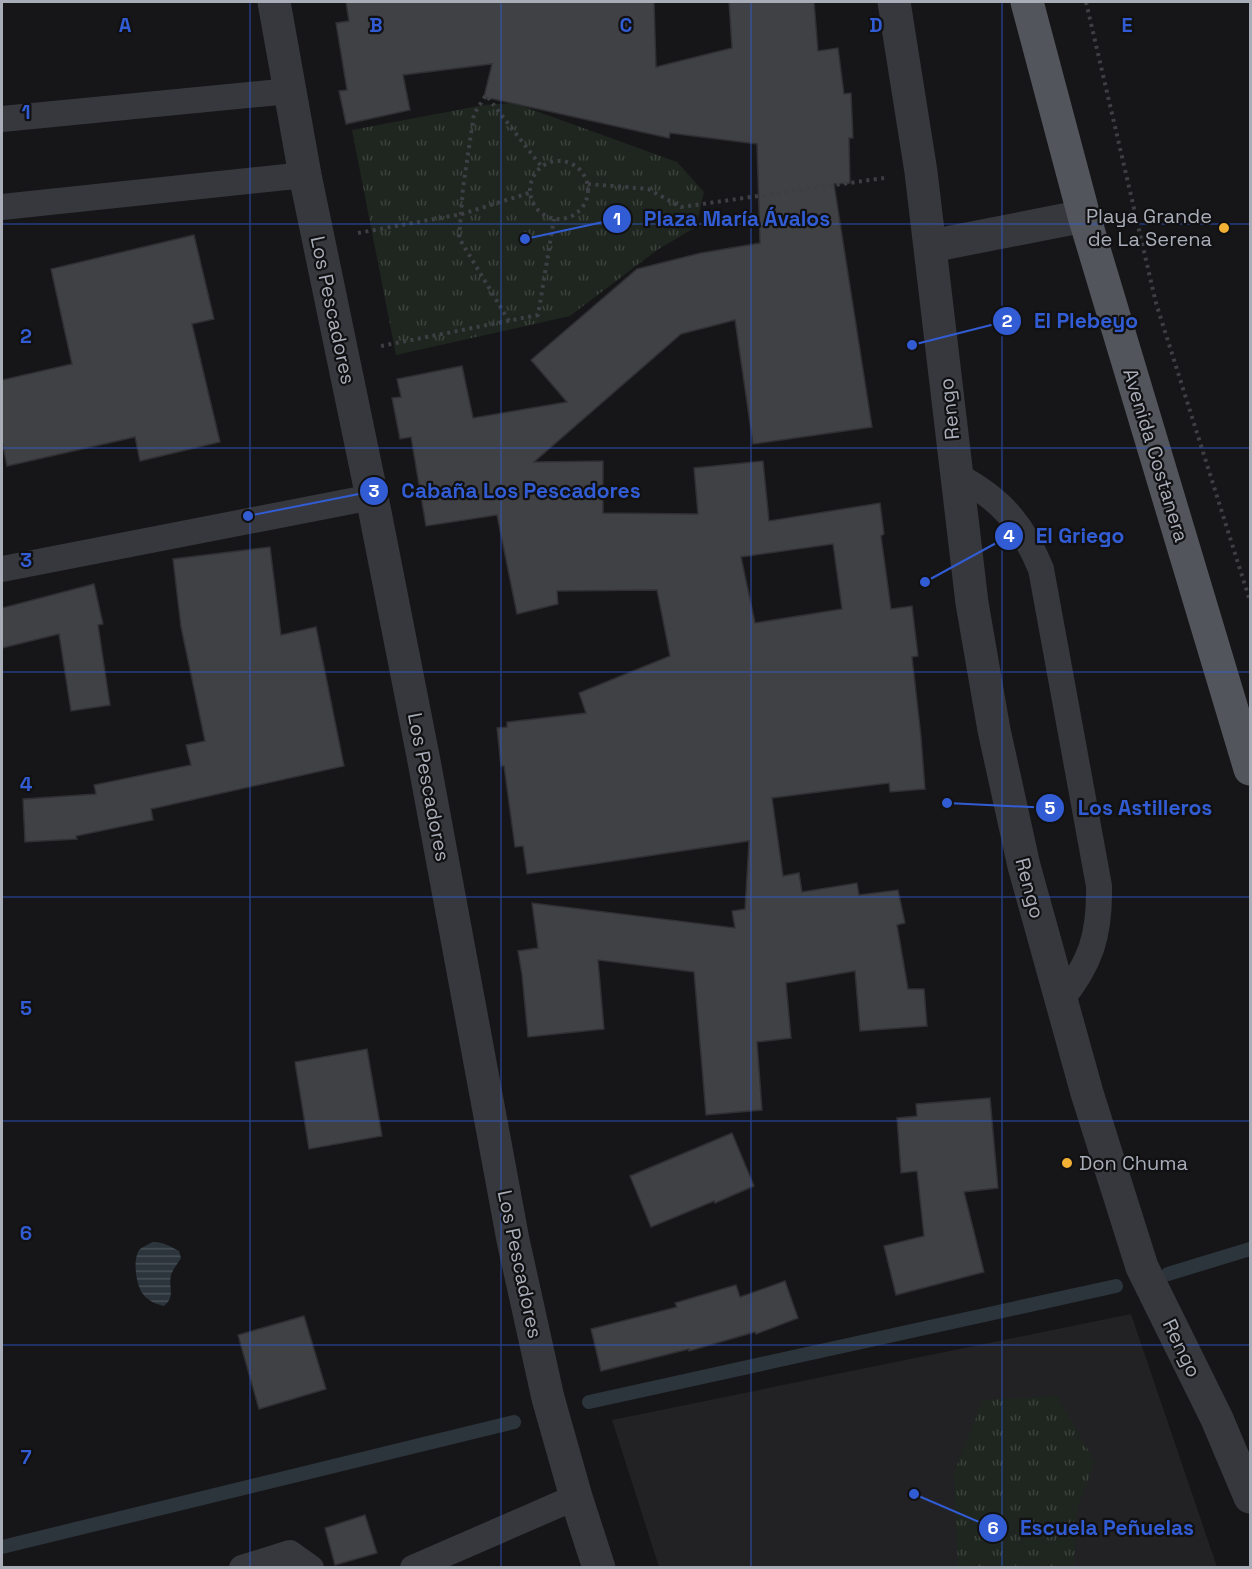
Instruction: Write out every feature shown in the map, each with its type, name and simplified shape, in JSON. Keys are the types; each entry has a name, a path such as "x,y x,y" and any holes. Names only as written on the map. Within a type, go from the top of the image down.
{"main road":[{"name":"Avenida Costanera","path":"1027,2 1084,216 1251,769"}],"street":[{"name":"Los Pescadores","path":"274,2 305,175 426,772 513,1240 548,1398 599,1568"},
{"name":"Rengo","path":"894,2 931,246 972,603 994,730 1024,866 1060,1001 1142,1267 1217,1419 1251,1497"},
{"path":"931,246 1084,216"}],"lane":[{"path":"2,120 290,91"},
{"path":"2,207 305,175"},
{"path":"956,475 978,486 998,501 1015,520 1030,543 1041,569 1099,886 1100,913 1095,940 1075,983 1060,1001"},
{"path":"2,569 372,497"},
{"path":"413,1568 576,1497"},
{"path":"242,1568 290,1553 311,1568"}],"path":[{"path":"1086,2 1156,303 1251,601"},
{"path":"509,321 459,238 463,188 474,114 486,95 541,166"},
{"path":"561,160 570,162 579,167 588,184 586,202 573,215 554,219 538,211 532,203 530,193 535,173 541,166 561,160"},
{"path":"588,184 648,189 681,207 921,172"},
{"path":"319,240 462,214 530,193"},
{"path":"342,354 538,315 554,219"}],"shaded area":[{"path":"153,1242 179,1251 181,1258 171,1275 171,1295 164,1306 152,1302 145,1296 137,1279 138,1253 140,1249"},
{"path":"1131,1314 1217,1567 659,1567 612,1420"}],"green space":[{"path":"514,103 677,162 704,192 696,227 657,250 570,316 396,355 352,130 484,105"},
{"path":"1057,1396 1095,1462 1077,1509 1074,1567 958,1567 954,1473 983,1400"}],"building":[{"path":"346,2 654,2 656,67 732,48 729,2 814,2 818,51 838,48 844,94 851,93 853,138 849,138 850,183 834,184 872,427 753,444 735,320 681,334 534,462 603,461 603,513 698,514 694,468 763,461 769,521 880,503 884,534 881,536 891,609 912,606 918,656 912,657 925,789 890,792 889,783 772,798 783,876 799,873 802,892 857,883 859,895 898,890 905,923 897,925 908,989 924,989 927,1026 860,1031 855,971 786,983 791,1038 757,1042 762,1110 706,1115 694,972 598,960 604,1029 528,1037 518,951 538,948 532,903 735,928 732,911 745,909 749,841 527,874 523,846 515,847 497,728 507,727 507,722 586,713 579,693 670,656 657,590 557,591 558,604 517,614 497,515 426,526 411,437 400,439 392,398 401,397 397,379 462,366 473,418 567,402 531,360 637,269 701,253 760,243 757,144 670,133 669,138 484,97 492,64 403,75 410,110 346,124 339,91 347,90 336,23 349,21","holes":["833,544 842,609 755,623 741,557"]},
{"path":"194,235 214,319 192,324 220,442 140,461 135,437 7,466 2,441 2,380 72,364 51,269"},
{"path":"270,547 281,635 316,627 344,766 151,809 153,820 76,836 77,839 25,842 23,799 96,794 94,785 191,765 186,745 205,741 181,627 173,559"},
{"path":"94,584 103,624 98,625 110,705 71,711 59,634 2,648 2,608"},
{"path":"367,1049 382,1136 309,1149 295,1062"},
{"path":"990,1098 998,1188 964,1192 984,1272 896,1295 884,1246 924,1236 917,1171 901,1173 897,1118 917,1116 916,1104"},
{"path":"732,1133 754,1186 651,1227 630,1176"},
{"path":"785,1281 798,1318 756,1334 755,1332 689,1351 689,1349 601,1371 591,1329 677,1307 675,1303 736,1285 740,1297"},
{"path":"304,1316 326,1389 259,1409 238,1335"},
{"path":"365,1515 377,1553 335,1565 325,1528"}],"waterway":[{"path":"1168,1274 1250,1249"},
{"path":"589,1402 1116,1286"},
{"path":"2,1547 514,1422"}],"place":[{"name":"Playa Grande de La Serena","path":"1224,228"},
{"name":"Plaza María Ávalos","path":"525,239"},
{"name":"El Plebeyo","path":"912,345"},
{"name":"Cabaña Los Pescadores","path":"248,516"},
{"name":"El Griego","path":"925,582"},
{"name":"Los Astilleros","path":"947,803"},
{"name":"Don Chuma","path":"1067,1163"},
{"name":"Escuela Peñuelas","path":"914,1494"}]}
